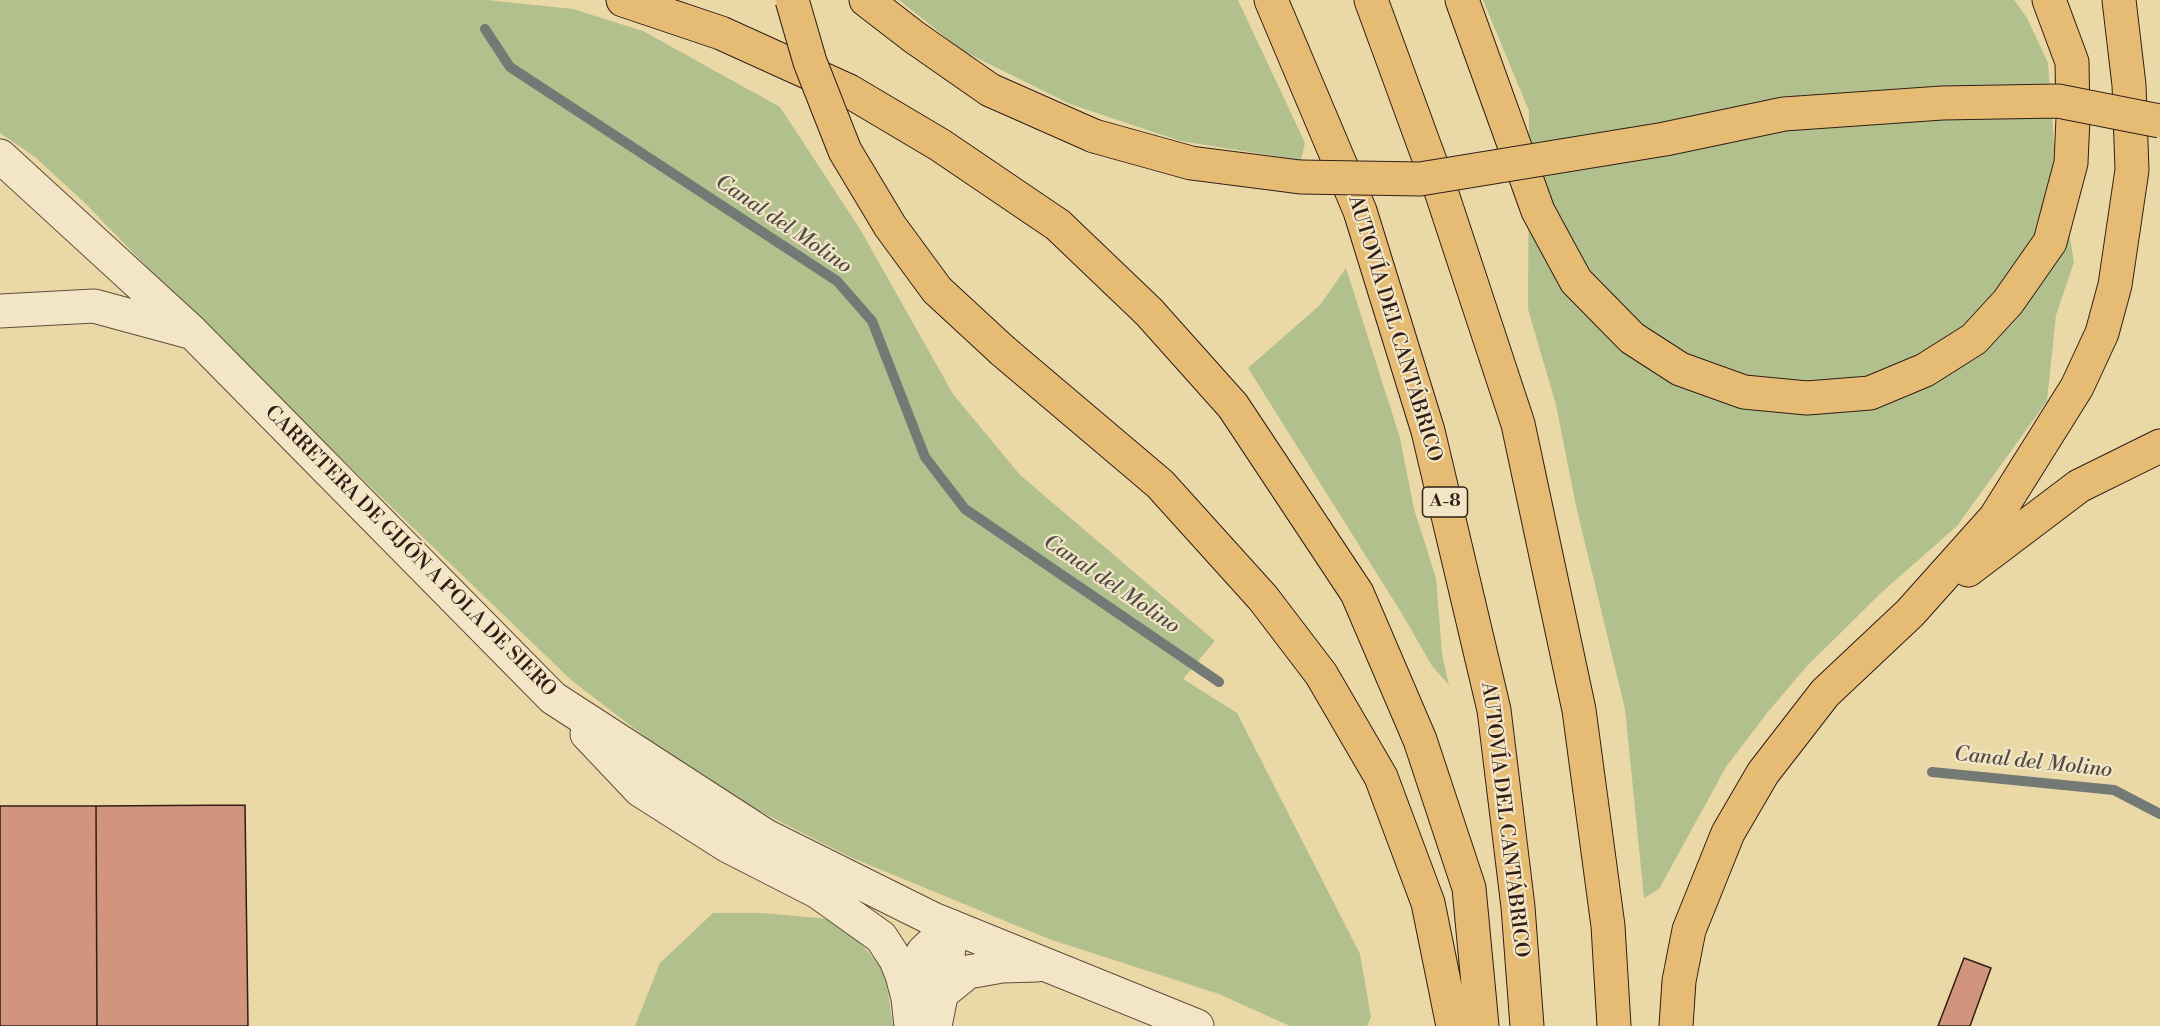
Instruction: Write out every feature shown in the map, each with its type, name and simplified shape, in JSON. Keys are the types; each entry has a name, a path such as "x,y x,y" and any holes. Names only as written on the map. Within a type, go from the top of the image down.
{"highway":[{"path":"623,0 721,33 849,91 940,145 1058,225 1149,312 1233,406 1357,593 1420,740 1469,888 1482,1026"},
{"path":"792,0 810,62 845,151 890,226 938,290 1003,351 1160,484 1263,598 1321,674 1381,777 1428,903 1453,1026"},
{"path":"866,0 914,38 990,90 1094,136 1191,163 1300,177 1420,179 1654,141 1784,114 1941,103 2058,101 2160,121"},
{"name":"AUTOVÍA DEL CANTÁBRICO","path":"1271,0 1360,211 1428,430 1494,710 1518,907 1527,1026"},
{"path":"1371,0 1442,194 1518,424 1579,710 1608,926 1614,1026"},
{"path":"1462,0 1538,211 1576,280 1632,338 1680,369 1744,392 1807,398 1870,393 1925,370 1974,339 2008,302 2050,242 2071,163 2073,118 2072,62 2049,0"},
{"path":"1676,1026 1679,981 1689,930 1728,833 1763,773 1826,693 1910,613 1995,518 2077,387 2102,333 2115,285 2132,170 2129,85 2119,0"},
{"path":"1910,613 2079,486 2160,446"}],"street":[{"name":"CARRETERA DE GIJÓN A POLA DE SIERO","path":"0,156 192,332 553,698 766,836 951,926 1197,1026"},
{"path":"0,311 94,306 192,332"},
{"path":"553,698 640,789 728,846 818,892 881,937 896,960 910,1012"},
{"path":"910,1012 923,952 951,926"},
{"path":"935,1026 951,926"},
{"path":"941,994 968,972 1002,966 1048,965"}],"green space":[{"path":"0,0 487,0 573,9 643,31 780,107 860,229 953,394 1020,475 1215,641 1183,679 1237,713 1360,954 1371,1017 1367,1026 1290,1026 1219,994 1049,939 850,857 708,785 571,680 207,329 86,204 35,157 0,133"},
{"path":"899,0 1238,0 1305,143 1301,160 1180,141 1070,104 963,51"},
{"path":"1483,0 2014,0 2027,18 2048,63 2054,142 2074,262 2056,315 2047,401 1957,526 1883,591 1806,667 1767,713 1726,767 1659,889 1644,898 1625,709 1576,506 1556,405 1528,309 1529,111"},
{"path":"1346,268 1400,438 1414,509 1436,578 1442,654 1449,685 1432,666 1404,617 1248,368 1320,305"},
{"path":"713,913 762,913 841,920 885,972 893,1026 635,1026 660,963"}],"building":[{"path":"245,805 248,1026 97,1026 96,806"},
{"path":"0,806 96,806 97,1026 0,1026"},
{"path":"1964,958 1991,968 1970,1026 1938,1026"}],"waterway":[{"name":"Canal del Molino","path":"485,29 510,67 837,281 872,321 925,457 965,509 1219,682"},
{"name":"Canal del Molino","path":"1932,772 2114,790 2160,814"}]}
